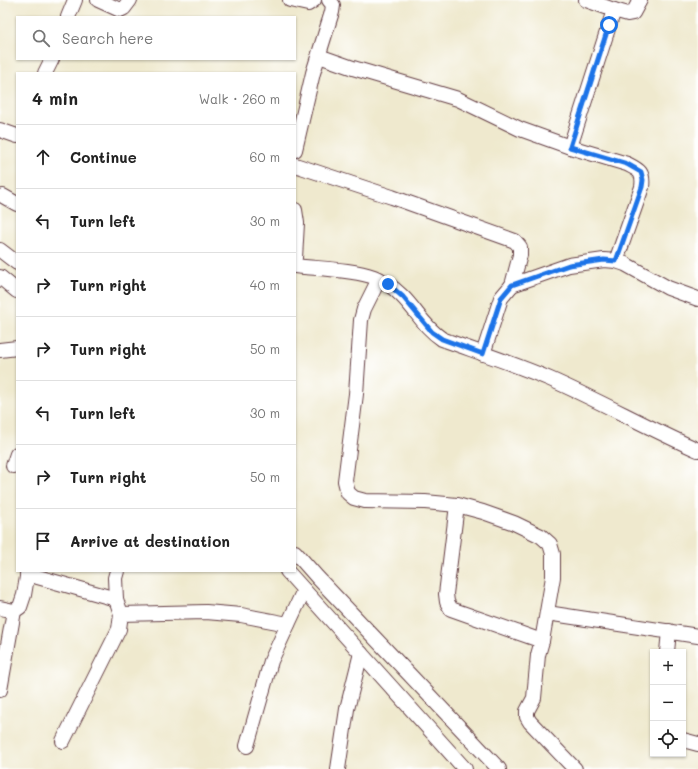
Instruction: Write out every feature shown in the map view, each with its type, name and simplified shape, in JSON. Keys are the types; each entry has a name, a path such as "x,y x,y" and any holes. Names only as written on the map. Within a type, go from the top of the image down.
{"street":[{"path":"68,16 75,0"},
{"path":"98,0 120,10 124,8 130,0"},
{"path":"290,0 308,4 314,0"},
{"path":"296,146 303,114 332,12 333,6 329,0"},
{"path":"586,0 628,14 633,13 640,0"},
{"path":"570,147 614,10"},
{"path":"319,56 353,68 458,98 520,129 570,147 627,164 641,172 643,180 642,187 616,261"},
{"path":"46,72 52,60"},
{"path":"0,130 16,136"},
{"path":"296,165 392,197 514,241 520,247 520,255 512,285 501,298 483,354"},
{"path":"3,196 16,203"},
{"path":"296,217 296,241"},
{"path":"0,250 16,262"},
{"path":"512,285 569,265 604,260 616,261 625,264 668,288 698,299"},
{"path":"296,266 359,274 388,284 403,297 432,332 442,339 550,380 638,420 673,439 698,450"},
{"path":"0,278 16,291"},
{"path":"379,280 364,309 361,320 356,394 345,481 348,493 354,498 366,501 425,502 457,505 483,512 514,524 541,536 550,544 553,554 553,577 542,641 538,655 534,698 527,711 527,717 575,769"},
{"path":"0,350 16,348"},
{"path":"457,505 446,594 447,602 451,609 542,641"},
{"path":"296,553 499,769"},
{"path":"0,608 14,610 20,607 28,572 116,599"},
{"path":"63,741 119,629 121,614 116,599 115,578 117,572"},
{"path":"288,572 465,769"},
{"path":"247,746 271,661 304,590"},
{"path":"0,690 14,610"},
{"path":"121,614 206,612 241,615 288,624"},
{"path":"547,613 698,636"},
{"path":"667,649 669,631"},
{"path":"338,769 347,709 361,653"},
{"path":"686,741 698,744"}],"route":[{"path":"388,284 403,297 432,332 442,339 483,354 501,298 512,285 569,265 604,260 616,261 642,187 643,180 641,172 627,164 570,147 609,25"}]}
